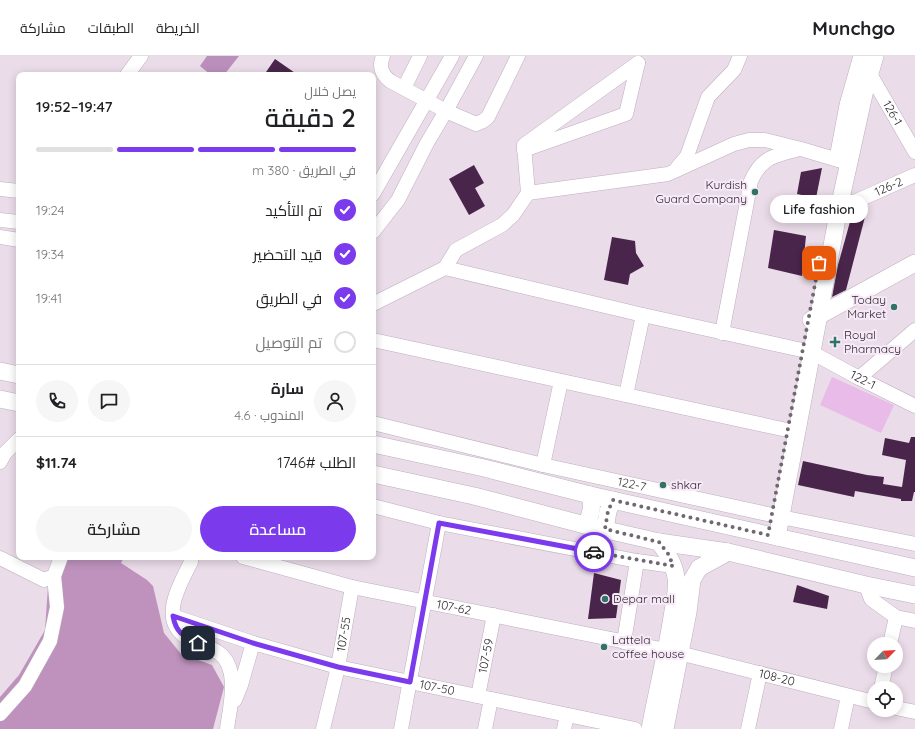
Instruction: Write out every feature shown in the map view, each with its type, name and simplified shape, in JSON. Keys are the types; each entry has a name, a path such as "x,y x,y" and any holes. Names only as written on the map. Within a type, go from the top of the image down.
{"main road":[{"path":"776,516 787,430 815,321 840,203 848,105 862,56"},
{"path":"815,321 843,162 875,56"},
{"path":"815,321 915,263"},
{"path":"815,321 830,322 915,274"},
{"path":"772,536 807,351"},
{"path":"0,371 16,374"},
{"path":"0,399 16,402"},
{"path":"376,445 484,468 613,500 915,568"},
{"path":"376,475 474,496 585,525 659,542 728,552 866,585 915,595"},
{"path":"585,525 592,510 590,494"},
{"path":"605,529 608,511 613,500"},
{"path":"659,542 669,555 676,578 672,652 665,729"},
{"path":"650,729 672,652 688,612 692,580 699,568 728,552"}],"street":[{"path":"129,72 141,56"},
{"path":"383,56 381,64 383,74 390,81 446,111 473,123 480,123 488,117 518,56"},
{"path":"404,88 420,56"},
{"path":"376,189 452,56"},
{"path":"376,228 398,200 427,143 476,56"},
{"path":"668,174 680,166 687,156 708,97 734,70 740,56"},
{"path":"376,302 445,268 456,250 502,224 508,219 528,193 524,151 524,145 638,63 626,114 524,151"},
{"name":"126-1","path":"870,74 915,152"},
{"path":"437,82 456,92"},
{"path":"409,132 427,143"},
{"path":"528,193 668,174 734,144 749,140 765,140 843,162"},
{"path":"722,333 751,181 760,165 765,161 773,157 801,149"},
{"name":"126-2","path":"840,203 854,202 915,175"},
{"path":"0,189 16,191"},
{"path":"0,220 16,222"},
{"path":"0,237 16,240"},
{"path":"445,268 722,333 807,351"},
{"path":"626,395 643,314"},
{"path":"858,378 915,330"},
{"path":"376,341 787,430"},
{"name":"122-1","path":"807,351 915,406"},
{"path":"543,465 561,381"},
{"name":"122-7","path":"376,424 543,465 776,516 915,544"},
{"path":"0,462 16,442"},
{"path":"376,507 439,523 637,561 673,566"},
{"path":"401,729 439,523"},
{"path":"0,558 44,580 54,576"},
{"path":"0,714 25,686 50,641 57,607 54,576 60,560"},
{"path":"191,560 177,589 174,602 174,625 183,635 218,652 228,663 232,676 227,729"},
{"name":"107-62","path":"254,560 352,587 672,652"},
{"path":"624,642 637,561"},
{"path":"866,585 871,599 896,617 915,621"},
{"name":"107-55","path":"323,729 338,667 352,587"},
{"name":"107-59","path":"485,729 485,698 494,615"},
{"name":"107-50","path":"173,616 253,643 338,667 635,729"},
{"path":"892,637 896,617"},
{"path":"230,709 241,685 253,643"},
{"name":"108-20","path":"672,652 867,700"},
{"path":"748,729 760,673"},
{"path":"841,729 848,696"},
{"path":"903,709 915,712"},
{"path":"564,729 567,715"}],"shaded area":[{"path":"207,56 239,56 226,72 207,72 200,66"},
{"path":"832,377 894,405 881,433 820,405"},
{"path":"57,560 122,560 121,563 147,580 153,586 164,633 181,654 212,665 224,687 213,729 0,729 0,697 19,675 45,630 49,572"}],"building":[{"path":"275,59 294,72 266,72"},
{"path":"474,165 484,183 475,188 485,206 469,215 449,179"},
{"path":"822,168 816,198 797,194 801,172"},
{"path":"857,210 866,213 846,290 832,297 838,265 853,211"},
{"path":"774,230 806,236 802,276 768,268"},
{"path":"612,237 635,241 636,253 644,266 630,274 628,285 604,280"},
{"path":"911,437 915,437 915,492 912,501 901,501 901,499 855,491 854,497 798,485 803,461 867,475 884,477 883,484 902,487 906,460 882,455 885,438 909,443"},
{"name":"Depar mall","path":"594,573 621,580 616,618 588,619"},
{"path":"797,585 829,596 827,609 793,602"}],"way so far":[{"path":"594,552 637,561 673,566 669,555 659,542 605,529 608,511 613,500 768,535 819,263"}],"place":[{"name":"Kurdish Guard Company","path":"755,192"},
{"name":"Life fashion","path":"819,263"},
{"name":"Today Market","path":"894,307"},
{"name":"Royal Pharmacy","path":"835,342"},
{"name":"shkar","path":"663,485"},
{"name":"Depar mall","path":"605,599"},
{"name":"Lattela coffee house","path":"604,647"}],"route":[{"path":"198,643 178,631 174,625 173,616 253,643 338,667 410,682 439,523 594,552"}]}
